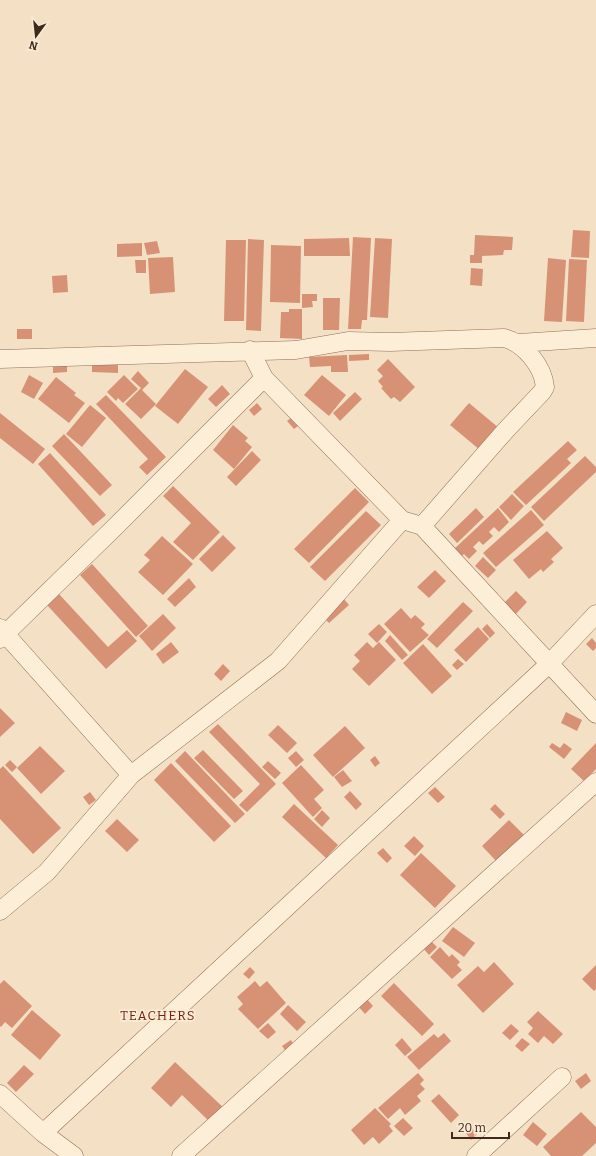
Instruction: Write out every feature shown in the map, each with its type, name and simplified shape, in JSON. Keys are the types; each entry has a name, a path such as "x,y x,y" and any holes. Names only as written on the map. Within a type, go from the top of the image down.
{"street":[{"path":"0,359 250,350 296,350 348,341 390,342 504,338 519,344 596,338"},
{"path":"422,526 506,430 546,387 540,368 519,344"},
{"path":"250,350 264,378 402,520 422,526 596,714"},
{"path":"130,775 2,633 264,378"},
{"path":"0,911 47,872 130,775 278,661 402,520"},
{"path":"43,1133 549,664 596,614"},
{"path":"181,1156 596,782"},
{"path":"476,1156 562,1077"},
{"path":"0,1094 43,1133 74,1156"}],"building":[{"path":"573,230 590,231 589,258 571,257"},
{"path":"475,235 513,237 512,250 504,250 503,255 482,256 482,263 470,263 470,255 474,255"},
{"path":"353,237 371,238 367,320 362,320 361,329 348,329"},
{"path":"349,238 350,256 304,256 304,239"},
{"path":"375,238 392,239 388,318 370,317"},
{"path":"248,239 264,240 261,331 246,330"},
{"path":"226,240 246,240 244,321 224,321"},
{"path":"157,241 160,253 147,255 144,243"},
{"path":"142,243 142,256 117,257 117,244"},
{"path":"271,245 301,246 300,303 270,302"},
{"path":"173,257 175,292 150,294 148,258"},
{"path":"548,258 566,260 562,322 544,321"},
{"path":"569,259 587,260 584,322 566,321"},
{"path":"135,260 146,260 146,273 136,273"},
{"path":"471,268 483,269 482,286 470,285"},
{"path":"67,275 68,292 53,293 52,276"},
{"path":"302,294 317,294 317,301 312,301 313,307 302,308"},
{"path":"323,298 340,298 339,330 323,330"},
{"path":"289,309 302,309 302,339 280,338 281,312 289,312"},
{"path":"17,329 32,329 32,339 17,339"},
{"path":"369,354 369,360 349,361 349,355"},
{"path":"347,355 348,372 331,372 331,366 310,367 309,357"},
{"path":"388,359 415,387 400,402 394,397 391,399 381,388 383,387 378,381 383,376 377,370"},
{"path":"92,361 118,361 118,373 92,372"},
{"path":"67,363 67,372 53,373 53,364"},
{"path":"185,369 208,387 178,424 155,406"},
{"path":"138,371 149,383 142,390 156,404 141,419 125,404 141,388 131,379"},
{"path":"29,375 43,383 34,399 21,392"},
{"path":"124,375 138,389 123,403 118,398 116,401 107,392"},
{"path":"322,375 346,395 329,416 304,395"},
{"path":"56,377 76,393 74,395 85,403 69,423 38,399"},
{"path":"222,385 230,394 216,407 208,399"},
{"path":"355,392 362,399 340,421 333,413"},
{"path":"106,395 166,457 147,475 139,467 148,459 96,404"},
{"path":"257,403 262,409 254,416 249,410"},
{"path":"469,403 499,428 480,450 450,425"},
{"path":"90,405 106,418 82,447 66,434"},
{"path":"0,413 45,449 33,464 0,438"},
{"path":"292,417 298,426 294,429 287,421"},
{"path":"233,425 248,438 245,441 252,447 234,469 213,450"},
{"path":"64,434 112,485 100,496 52,446"},
{"path":"568,441 577,450 567,459 571,463 526,505 513,492"},
{"path":"252,451 261,460 236,486 227,477"},
{"path":"50,453 106,515 93,526 38,464"},
{"path":"585,456 596,467 596,472 544,521 531,507"},
{"path":"173,486 220,532 193,560 173,542 191,523 163,496"},
{"path":"355,488 369,502 309,563 294,549"},
{"path":"512,494 524,506 511,520 499,507"},
{"path":"476,508 484,517 457,543 449,534"},
{"path":"498,508 509,522 499,532 494,527 489,532 493,536 483,545 479,541 473,547 477,551 469,559 464,554 460,558 453,550"},
{"path":"531,510 544,525 496,567 483,553"},
{"path":"366,511 381,525 325,581 310,567"},
{"path":"547,531 563,548 551,559 554,562 543,572 541,569 529,579 513,560"},
{"path":"223,535 236,548 212,572 199,559"},
{"path":"162,536 193,564 163,595 138,572 150,560 144,555"},
{"path":"483,557 496,570 488,578 475,566"},
{"path":"92,564 148,626 136,637 80,575"},
{"path":"435,570 446,581 429,598 417,587"},
{"path":"189,578 196,587 175,607 167,599"},
{"path":"516,591 527,602 515,615 503,604"},
{"path":"59,594 108,647 127,630 137,641 106,669 47,605"},
{"path":"343,598 349,605 329,623 323,617"},
{"path":"463,602 473,611 437,648 427,639"},
{"path":"401,608 411,619 415,615 425,624 421,628 429,635 410,652 384,624"},
{"path":"163,614 176,628 152,651 139,636"},
{"path":"379,624 387,632 377,643 368,634"},
{"path":"487,624 495,633 490,638 482,629"},
{"path":"478,627 489,639 466,662 454,650"},
{"path":"390,635 408,655 402,660 385,641"},
{"path":"592,638 596,643 596,648 593,651 586,644"},
{"path":"171,642 179,652 163,664 156,654"},
{"path":"367,642 373,648 379,642 396,660 369,686 352,669 360,661 354,655"},
{"path":"423,644 452,676 432,694 403,663"},
{"path":"458,659 464,664 457,670 452,665"},
{"path":"223,664 230,671 221,681 214,674"},
{"path":"0,708 15,723 0,737"},
{"path":"566,712 582,720 577,731 561,723"},
{"path":"218,724 276,784 247,812 239,805 260,784 209,732"},
{"path":"278,725 297,743 287,753 268,735"},
{"path":"345,726 365,748 333,777 313,755"},
{"path":"552,743 560,748 564,743 572,749 564,759 549,747"},
{"path":"596,743 596,769 584,781 571,769"},
{"path":"40,746 65,771 41,794 17,768"},
{"path":"203,750 243,791 234,799 194,758"},
{"path":"185,751 245,814 235,823 175,761"},
{"path":"296,751 304,760 296,767 288,758"},
{"path":"375,756 380,763 375,767 370,760"},
{"path":"10,760 17,767 12,772 5,765"},
{"path":"268,761 281,773 275,779 262,767"},
{"path":"171,763 231,826 214,842 154,780"},
{"path":"301,765 324,790 314,799 322,808 313,817 282,783"},
{"path":"3,766 61,828 33,854 0,819 0,769"},
{"path":"343,770 352,781 342,787 334,777"},
{"path":"435,787 445,797 438,803 428,793"},
{"path":"350,791 362,804 356,810 344,797"},
{"path":"90,792 96,800 89,805 83,797"},
{"path":"294,804 338,845 326,858 282,817"},
{"path":"495,804 505,814 500,819 490,809"},
{"path":"322,810 330,818 322,827 314,819"},
{"path":"117,819 139,840 127,852 105,831"},
{"path":"509,820 525,836 497,862 482,846"},
{"path":"414,836 424,846 415,856 404,846"},
{"path":"383,848 392,858 387,863 377,853"},
{"path":"421,853 456,886 435,908 400,875"},
{"path":"453,927 475,943 464,957 442,941"},
{"path":"430,940 437,947 429,955 422,947"},
{"path":"440,947 449,957 452,954 460,962 457,965 462,970 452,979 430,957"},
{"path":"494,962 514,984 483,1013 457,985 478,966 484,972"},
{"path":"596,965 596,989 594,991 582,979"},
{"path":"250,967 255,972 249,979 243,974"},
{"path":"4,980 32,1006 12,1028 5,1022 1,1027 0,1026 0,984"},
{"path":"255,981 260,987 267,981 286,1003 258,1029 238,1009 243,1004 237,997"},
{"path":"394,983 434,1024 422,1036 381,996"},
{"path":"366,998 373,1006 365,1014 358,1006"},
{"path":"288,1005 306,1022 297,1031 280,1014"},
{"path":"32,1010 61,1035 40,1060 11,1035"},
{"path":"538,1011 563,1034 553,1044 544,1036 538,1043 528,1034 533,1028 527,1022"},
{"path":"268,1023 276,1032 268,1039 259,1031"},
{"path":"511,1024 519,1031 510,1040 502,1033"},
{"path":"444,1033 451,1041 419,1070 407,1057 434,1034 438,1038"},
{"path":"402,1038 412,1050 405,1056 395,1045"},
{"path":"522,1038 530,1044 522,1052 515,1046"},
{"path":"291,1040 296,1048 287,1053 282,1046"},
{"path":"175,1062 225,1109 211,1123 182,1095 171,1107 151,1088"},
{"path":"24,1065 34,1074 16,1092 7,1083"},
{"path":"418,1073 424,1080 420,1084 425,1089 417,1096 421,1101 405,1115 400,1108 388,1119 378,1108"},
{"path":"586,1073 591,1081 581,1089 575,1081"},
{"path":"439,1094 459,1115 451,1123 431,1101"},
{"path":"375,1108 391,1124 389,1126 393,1131 379,1144 373,1137 364,1145 351,1130"},
{"path":"581,1112 596,1127 596,1143 582,1156 551,1156 543,1147"},
{"path":"403,1118 413,1128 404,1136 394,1126"},
{"path":"533,1122 547,1134 537,1146 523,1135"},
{"path":"472,1128 477,1134 471,1140 466,1133"}],"district":[{"name":"TEACHERS","path":"158,1015"}]}
